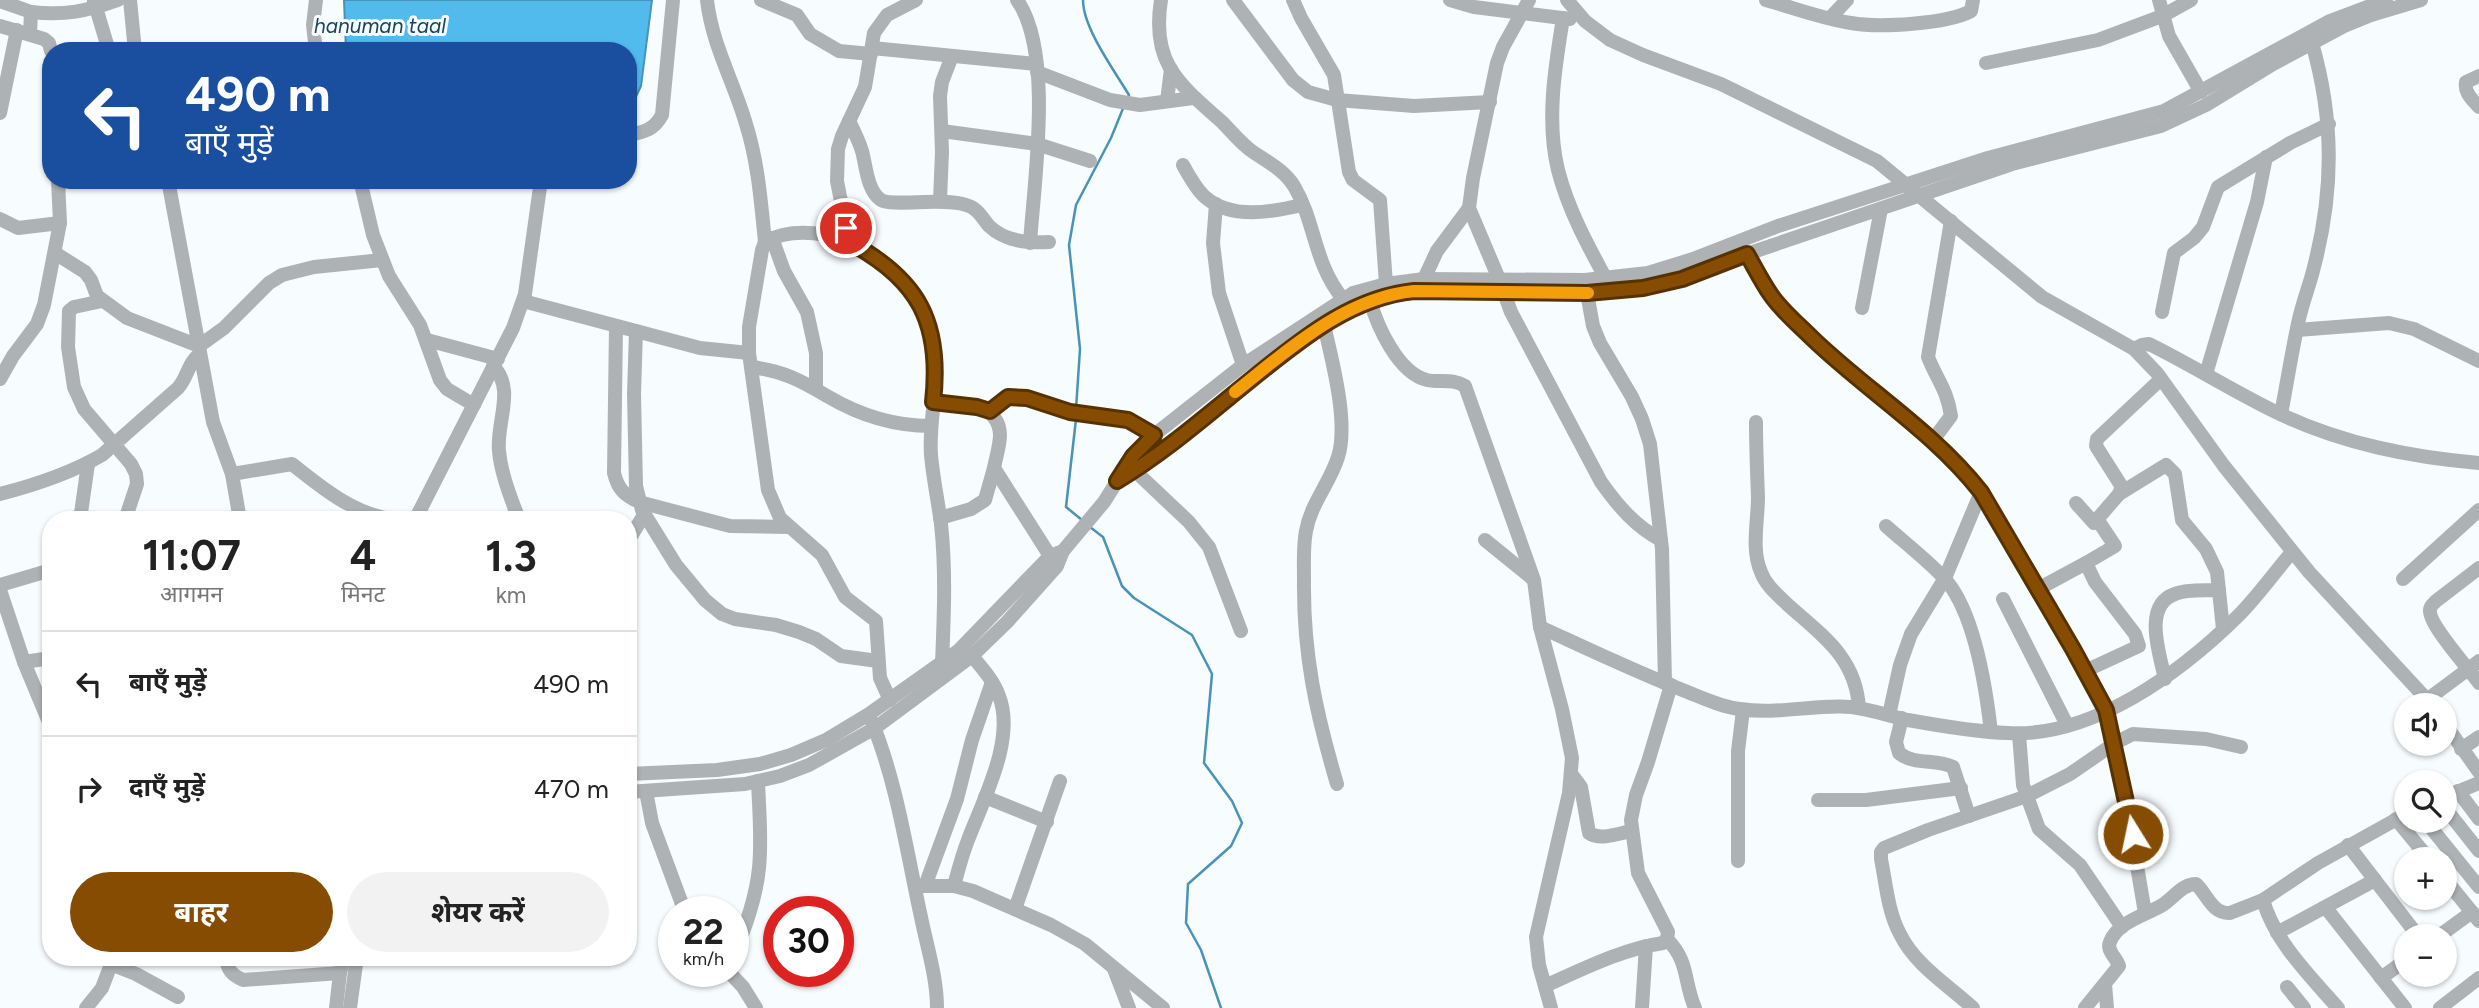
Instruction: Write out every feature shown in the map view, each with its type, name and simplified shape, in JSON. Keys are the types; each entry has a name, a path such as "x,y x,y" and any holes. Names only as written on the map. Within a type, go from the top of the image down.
{"street":[{"path":"0,1 31,12 58,15 118,0"},
{"path":"130,0 134,42"},
{"path":"315,42 313,25 316,0"},
{"path":"637,133 656,126 662,115 673,0"},
{"path":"707,0 713,33 746,123 757,164 768,240 807,312 816,353 817,388"},
{"path":"761,0 797,15 810,34 839,51 952,56 1036,68 1110,100 1140,105 1194,98"},
{"path":"849,242 837,181 838,149 865,87 873,33 887,15 916,0"},
{"path":"1017,0 1028,22 1040,99 1030,243"},
{"path":"1161,0 1159,44 1171,69 1194,98 1251,150 1287,176 1302,205 1321,265 1343,299"},
{"path":"1233,0 1300,88 1315,95 1337,100 1414,106 1490,102"},
{"path":"1293,0 1334,75 1349,173 1353,180 1376,195 1382,207 1386,284"},
{"path":"1450,0 1474,7 1526,7 1563,18 1585,21"},
{"path":"1567,0 1585,21 1610,40 1721,84 1877,161 2042,297 2134,349 2161,379 2224,466 2292,552 2422,693"},
{"path":"1766,0 1851,23 1927,22 1968,13 1973,0"},
{"path":"1830,18 1847,0"},
{"path":"2159,0 2169,36 2201,92"},
{"path":"1986,63 2098,40 2162,16 2191,0"},
{"path":"1117,481 1324,325 1370,300 1414,291 1606,279 1648,273 1693,259 1778,226 1988,158 2164,111 2350,6 2386,0"},
{"path":"637,774 717,770 760,764 792,755 872,721 890,700 958,651 1077,534 1100,506 1133,456 1154,435 1243,365 1353,293 1386,284 1424,279 1587,293 1643,288 1682,279 1747,254 2012,164 2161,126 2206,105 2312,43 2371,15 2421,0"},
{"path":"96,4 106,42"},
{"path":"1424,279 1437,251 1469,208 1500,55 1526,7"},
{"path":"0,113 31,12"},
{"path":"1563,18 1554,78 1554,148 1558,169 1582,235 1606,279"},
{"path":"0,26 48,42"},
{"path":"2281,414 2297,330 2315,266 2326,212 2330,159 2329,124 2322,79 2312,43"},
{"path":"940,200 942,82 952,56"},
{"path":"1167,101 1171,69"},
{"path":"2479,76 2466,82 2465,89 2479,107"},
{"path":"849,121 878,197 892,203 940,200 969,205 1002,236 1030,243 1049,242"},
{"path":"2162,312 2174,253 2194,238 2203,227 2216,191 2224,183 2266,157 2329,124"},
{"path":"942,131 1037,144 1090,161"},
{"path":"2206,374 2257,202 2266,157"},
{"path":"1183,165 1199,191 1216,204 1233,210 1259,213 1302,205"},
{"path":"0,379 37,324 44,305 60,223 58,189"},
{"path":"171,189 214,422 232,474 238,511"},
{"path":"362,189 382,260 395,288 420,325 440,380 447,389 474,405"},
{"path":"420,511 513,328 523,301 540,189"},
{"path":"1216,204 1213,243 1219,293 1243,365"},
{"path":"1469,208 1511,312 1601,482 1619,508 1640,527 1661,540"},
{"path":"1862,308 1881,209"},
{"path":"0,219 18,228 60,223"},
{"path":"1933,440 1951,416 1944,385 1932,369 1928,357 1951,220"},
{"path":"768,240 787,234 811,233 849,242 873,255 897,273 909,287 922,311 933,342 936,374 931,426 945,599 942,663"},
{"path":"768,240 749,327 750,360 768,490 776,510 788,527 822,555 845,597 876,621 880,678 890,700"},
{"path":"55,253 85,272 102,301 127,318 199,350"},
{"path":"1747,254 1772,297 1783,310 1825,350 1933,440 1963,469 1981,492 2106,710 2115,743 2145,913"},
{"path":"0,494 88,464 115,444 178,388 186,379 191,362 199,350 282,275 314,267 382,260"},
{"path":"1545,986 1606,959 1664,943 1668,932 1638,873 1632,831 1632,807 1668,684 1661,540 1650,444 1632,397 1600,343 1593,326 1587,293"},
{"path":"1370,300 1375,321 1386,340 1399,359 1416,375 1429,380 1456,381 1465,386 1534,580 1539,627 1562,709 1572,758 1572,775 1536,937 1539,965 1551,1008"},
{"path":"102,301 74,307 69,311 68,346 74,387 84,409 115,444 136,474 137,484 128,511"},
{"path":"523,301 750,360 817,388 825,395 874,418 902,425 931,426"},
{"path":"44,305 69,311"},
{"path":"2297,330 2389,323 2414,329 2479,361"},
{"path":"1324,325 1338,391 1341,438 1339,455 1312,510 1306,531 1304,596 1309,674 1318,722 1337,784"},
{"path":"616,326 614,473 620,491 642,509 676,565 705,600 722,614 735,619 776,625 816,639 841,656 878,662"},
{"path":"636,331 635,443 642,509 637,520"},
{"path":"427,340 496,361"},
{"path":"2134,349 2149,344 2281,414 2334,436 2431,459 2479,463"},
{"path":"496,361 505,390 499,426 499,450 516,511"},
{"path":"2119,494 2122,487 2096,446 2097,439 2161,379"},
{"path":"990,411 1008,397 1027,398 1070,412 1128,420 1154,435"},
{"path":"933,402 990,411 997,422 1000,435 985,500 971,509 940,518"},
{"path":"1756,422 1756,544 1761,573 1770,588 1842,657 1856,682 1858,708"},
{"path":"81,511 88,464"},
{"path":"232,474 292,464 353,508 364,511"},
{"path":"2076,503 2094,523 2119,494 2166,465 2175,474 2182,520 2206,549 2217,572 2223,629"},
{"path":"637,792 688,790 758,781 809,765 972,656 1058,566 1057,553 994,468"},
{"path":"1134,470 1189,522 1209,547 1241,631"},
{"path":"1969,816 1953,768 1949,765 1913,761 1899,753 1895,717 1900,665 1910,634 1945,579 1981,492"},
{"path":"642,509 730,526 788,527"},
{"path":"2403,579 2479,510"},
{"path":"2038,589 2115,546 2097,519"},
{"path":"1886,526 1945,579 1959,601 1981,669 1991,732"},
{"path":"1485,540 1534,580"},
{"path":"1539,627 1668,684 1728,707 1742,710 1858,708 1895,717 2019,734 2067,725 2106,710 2165,679 2238,616 2292,552"},
{"path":"2085,671 2139,646 2136,634 2095,582 2086,563"},
{"path":"2479,568 2430,607 2431,617 2437,628 2474,665 2479,683"},
{"path":"42,573 0,587 24,662 42,705"},
{"path":"2165,679 2156,632 2156,614 2164,600 2175,593 2219,590"},
{"path":"2003,599 2067,725"},
{"path":"954,886 996,768 1002,734 1000,697 972,656"},
{"path":"24,662 42,659"},
{"path":"2441,693 2474,665"},
{"path":"920,886 957,799 972,740 992,682"},
{"path":"1738,861 1738,751 1742,710"},
{"path":"872,721 920,886 937,1008"},
{"path":"2019,734 2022,777 2026,796 2039,829 2080,865 2122,927"},
{"path":"1973,1008 1911,951 1900,934 1894,918 1881,852 1891,843 2026,796 2070,774 2133,734 2206,739 2241,747"},
{"path":"2461,749 2479,737"},
{"path":"2457,743 2479,772"},
{"path":"1572,775 1581,787 1589,833 1601,837 1632,831"},
{"path":"749,910 759,869 761,844 758,781"},
{"path":"1015,909 1060,781"},
{"path":"2457,792 2479,783"},
{"path":"1818,800 1897,798 1961,788"},
{"path":"646,791 652,823 679,896"},
{"path":"985,797 1047,822"},
{"path":"2457,799 2479,819"},
{"path":"2085,1008 2119,967 2109,946 2110,940 2122,927 2162,905 2192,884 2200,888 2213,906 2225,914 2263,900 2348,845 2394,821"},
{"path":"2457,823 2479,851"},
{"path":"2435,833 2479,887"},
{"path":"2348,845 2409,924"},
{"path":"2277,933 2375,880"},
{"path":"920,886 954,886 973,891 1085,944 1163,1008"},
{"path":"2457,894 2475,917 2457,926"},
{"path":"2263,900 2277,933 2338,1008"},
{"path":"2326,908 2405,1008"},
{"path":"1667,939 1676,948 1685,965 1689,995 1695,1008"},
{"path":"1642,1008 1646,946"},
{"path":"92,1006 111,966"},
{"path":"122,966 178,997"},
{"path":"228,966 233,976 243,980 340,973"},
{"path":"336,1008 342,966"},
{"path":"349,1008 356,966"},
{"path":"1114,968 1129,1008"},
{"path":"2381,978 2394,969"},
{"path":"2440,1008 2479,978"},
{"path":"2105,984 2107,1008"},
{"path":"742,987 756,1008"},
{"path":"2287,987 2304,1008"}],"water":[{"name":"hanuman taal","path":"344,0 652,0 641,86 637,95 637,42 346,42"}],"waterway":[{"path":"1083,0 1084,11 1094,36 1128,97"},
{"path":"1076,409 1080,349 1069,245 1076,205 1111,138 1124,106"},
{"path":"1076,419 1066,507 1082,520"},
{"path":"1090,527 1103,537 1122,586 1134,598 1192,635 1212,674 1204,763 1232,801 1242,823 1231,846 1188,884 1186,923 1201,950 1221,1008"}],"slow traffic":[{"path":"1235,392 1324,325 1354,307 1394,293 1588,293"}],"route":[{"path":"846,228 849,242 873,255 897,273 909,287 922,311 933,342 936,374 933,402 990,411 1008,397 1027,398 1070,412 1128,420 1154,435 1133,456 1117,481 1143,466 1324,325 1370,300 1414,291 1611,292 1682,279 1747,254 1772,297 1783,310 1825,350 1931,438 1963,469 1981,492 2106,710 2133,834"}]}
